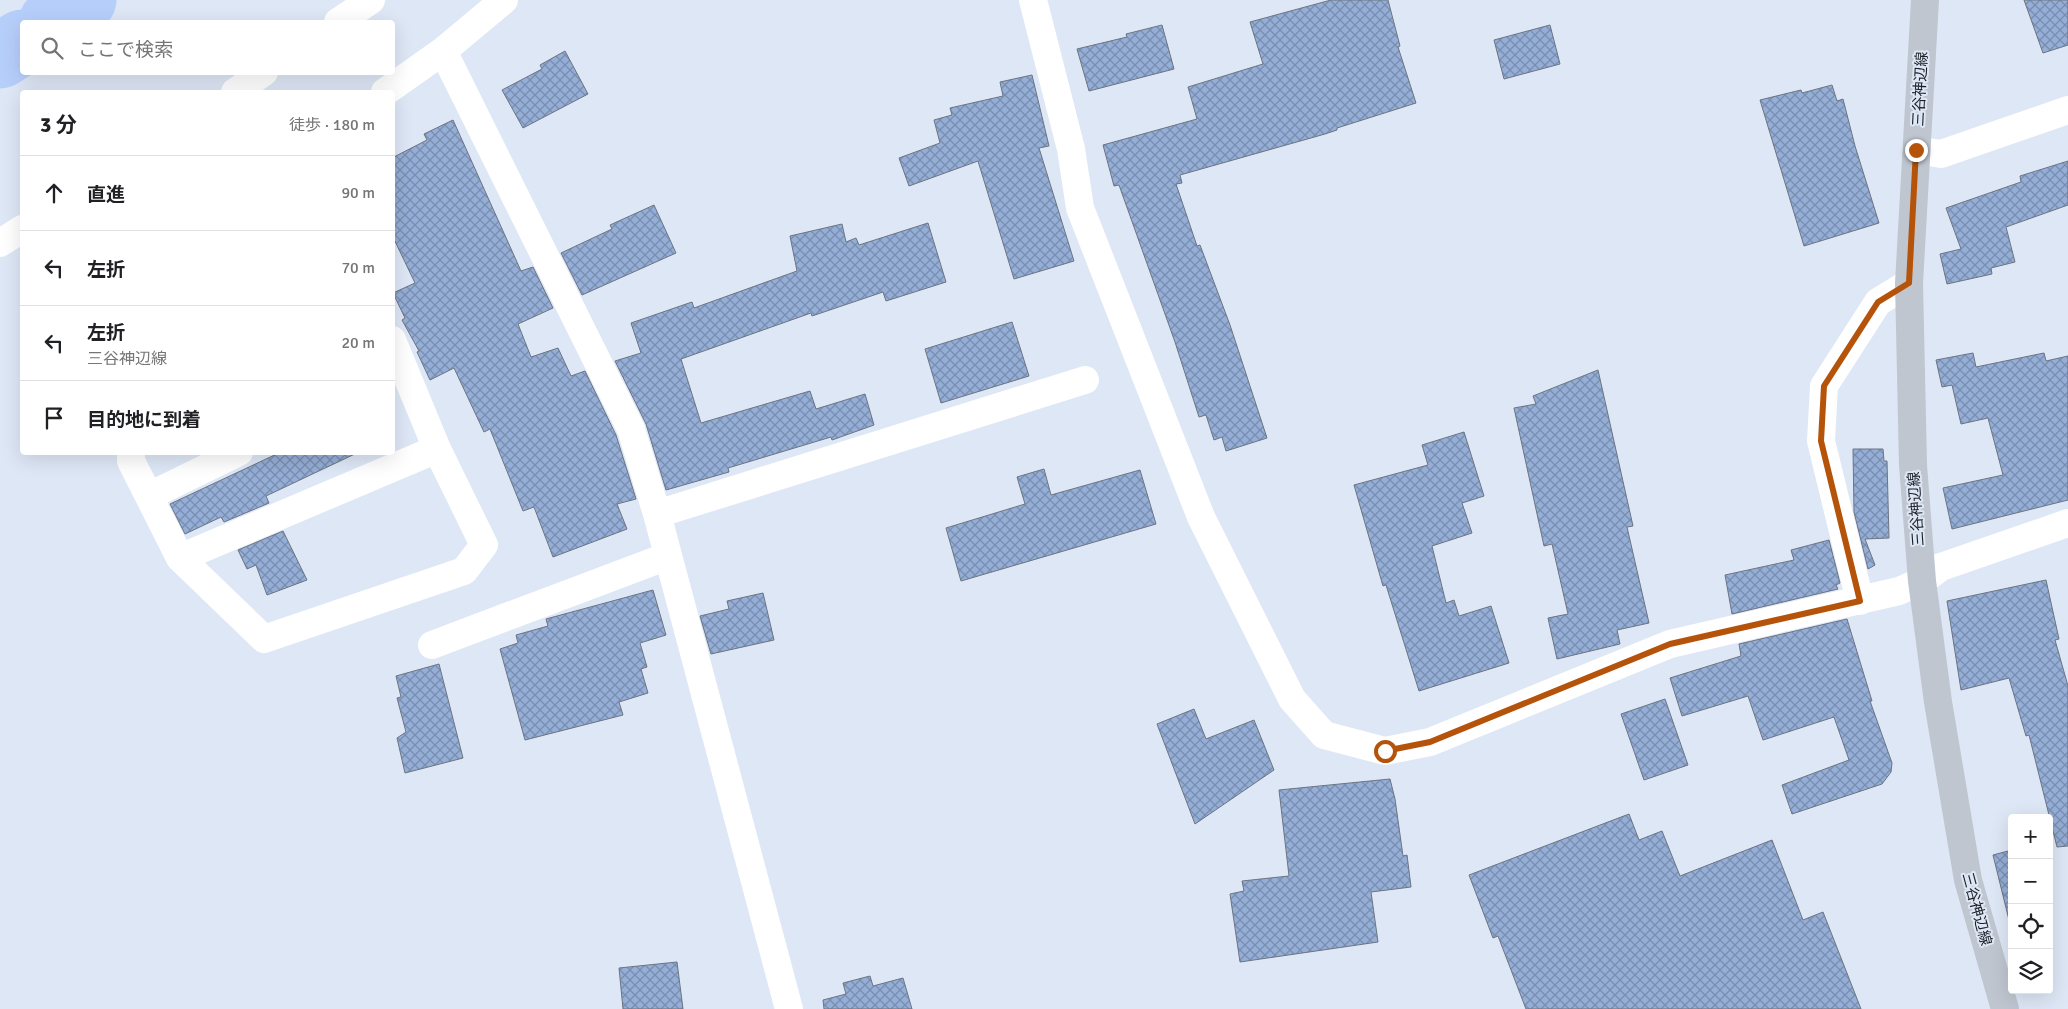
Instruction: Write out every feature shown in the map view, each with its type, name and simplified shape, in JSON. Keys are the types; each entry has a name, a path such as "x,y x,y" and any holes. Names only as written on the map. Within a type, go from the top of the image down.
{"main road":[{"name":"三谷神辺線","path":"1926,0 1909,283 1913,465 1922,581 1938,702 1968,880 2005,1009"}],"street":[{"path":"341,20 370,0"},
{"path":"388,90 442,51 504,0"},
{"path":"1033,0 1071,149 1080,208 1200,517 1292,699 1324,736 1385,751 1430,742 1670,644 1900,591 1922,581 1941,567 2068,523"},
{"path":"442,51 631,429 657,514 789,1009"},
{"path":"238,90 260,75"},
{"path":"1916,150 1941,154 2068,110"},
{"path":"0,243 20,230"},
{"path":"1860,601 1821,441 1824,386 1878,302 1909,283"},
{"path":"131,455 131,461 180,558 264,639 464,571 484,545 399,375 395,355"},
{"path":"657,514 1085,380"},
{"path":"180,558 437,450"},
{"path":"149,496 234,455"},
{"path":"432,645 668,556"}],"building":[{"path":"1331,0 1388,0 1400,46 1398,47 1416,103 1337,128 1337,130 1325,134 1180,175 1182,183 1176,184 1197,246 1200,245 1230,325 1267,438 1226,451 1222,437 1214,440 1206,415 1199,417 1175,342 1119,185 1114,186 1103,145 1197,119 1188,87 1263,64 1250,22"},
{"path":"2024,0 2068,0 2068,45 2043,53"},
{"path":"1162,25 1174,69 1089,91 1077,49 1127,37 1126,34"},
{"path":"1550,25 1560,64 1504,79 1494,40"},
{"path":"565,51 588,94 523,128 502,90 542,69 540,65"},
{"path":"1032,75 1049,146 1039,148 1074,261 1014,279 978,161 909,186 899,158 940,143 934,120 952,115 950,108 1003,96 1000,82"},
{"path":"1832,85 1837,101 1843,99 1855,146 1879,223 1804,246 1760,100 1801,90 1802,93"},
{"path":"453,120 521,271 533,267 553,308 518,324 531,357 558,348 571,376 585,371 616,435 636,499 617,504 627,529 553,557 534,507 523,511 490,429 484,432 454,368 430,380 417,352 419,351 402,320 405,318 395,297 395,292 415,283 395,241 395,156 427,140 424,134"},
{"path":"2068,161 2068,205 2006,227 2015,262 1991,268 1992,274 1947,284 1940,254 1961,249 1946,208 2021,182 2020,176"},
{"path":"654,205 676,253 582,295 561,253 612,229 610,225"},
{"path":"928,223 946,282 886,301 883,292 812,316 811,313 681,359 701,423 810,391 816,409 865,394 874,425 832,440 831,437 728,468 729,472 666,490 646,424 615,361 641,353 631,323 692,302 694,308 797,271 790,236 842,224 846,242 856,238 859,245"},
{"path":"1012,322 1029,376 941,403 925,349"},
{"path":"1973,353 1976,367 2044,353 2046,361 2068,356 2068,500 1952,529 1943,488 2003,475 1988,418 1961,424 1952,385 1942,387 1936,360"},
{"path":"1598,370 1633,526 1627,527 1649,623 1617,630 1620,644 1557,659 1548,618 1568,614 1552,544 1544,546 1514,408 1536,404 1533,396"},
{"path":"1464,432 1484,496 1462,503 1472,533 1432,546 1446,603 1454,600 1459,616 1491,606 1509,663 1419,691 1386,585 1383,586 1354,485 1428,465 1422,445"},
{"path":"1853,449 1883,449 1884,461 1887,461 1889,538 1865,539 1875,565 1868,569 1854,512"},
{"path":"275,455 353,455 266,496 269,503 224,522 221,517 185,534 170,504"},
{"path":"1044,469 1051,495 1140,470 1156,524 961,581 946,528 1025,504 1017,477"},
{"path":"283,531 307,580 267,595 256,565 247,569 238,550"},
{"path":"1829,540 1840,583 1836,585 1838,589 1732,614 1725,575 1794,560 1791,550"},
{"path":"2046,580 2059,639 2055,640 2068,686 2068,846 2057,847 2053,831 2053,814 2049,814 2029,735 2026,736 2009,678 1961,690 1947,601"},
{"path":"653,590 666,635 640,643 647,667 641,669 648,693 619,702 623,715 525,740 500,649 518,643 516,635 548,626 546,619"},
{"path":"763,593 774,640 711,654 700,616 729,609 727,601"},
{"path":"1847,619 1872,701 1870,701 1892,763 1891,772 1882,784 1792,814 1782,785 1849,760 1834,717 1763,740 1748,696 1682,716 1670,678 1741,656 1739,644"},
{"path":"439,664 463,758 405,773 397,738 406,732 397,698 401,697 396,676"},
{"path":"1665,699 1688,765 1644,780 1621,714"},
{"path":"1194,709 1206,739 1254,720 1274,770 1195,824 1157,724"},
{"path":"1390,779 1395,799 1403,856 1407,855 1411,887 1371,892 1378,942 1240,962 1230,894 1244,891 1242,881 1289,876 1279,790"},
{"path":"1629,814 1639,840 1662,831 1680,876 1772,840 1803,920 1823,912 1861,1009 1526,1009 1498,936 1493,938 1469,875"},
{"path":"2008,851 2008,916 1993,855"},
{"path":"677,962 683,1009 623,1009 619,968"},
{"path":"870,976 873,986 903,978 912,1009 824,1009 823,1000 846,994 843,983"}],"waterway":[{"path":"54,20 84,0"},
{"path":"0,56 20,43"}],"route":[{"path":"1385,751 1430,742 1670,644 1860,601 1821,441 1824,386 1878,302 1909,283 1916,150"}]}
